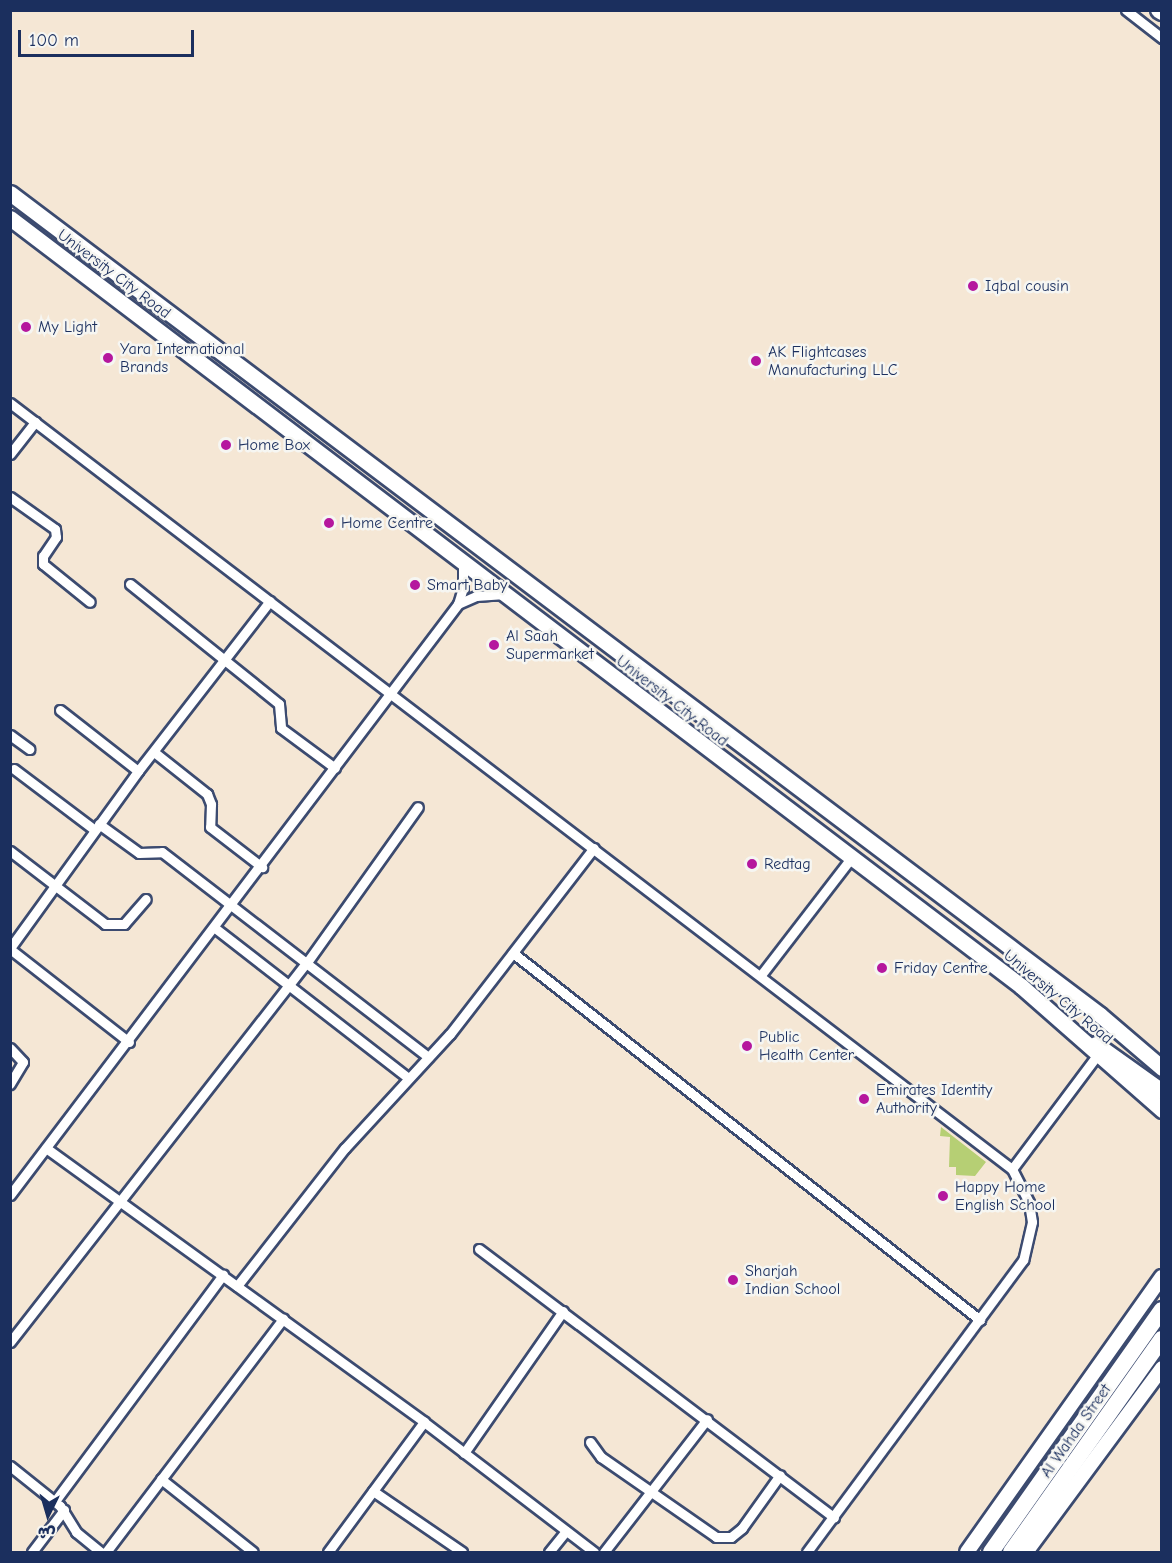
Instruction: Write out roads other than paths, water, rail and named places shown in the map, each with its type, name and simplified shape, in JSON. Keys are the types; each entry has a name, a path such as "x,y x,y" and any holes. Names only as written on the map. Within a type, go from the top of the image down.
{"highway":[{"name":"Al Wahda Street","path":"991,1552 1161,1310"},
{"name":"Al Wahda Street","path":"1011,1552 1161,1339"}],"main road":[{"name":"University City Road","path":"10,193 1100,1015 1161,1068"},
{"name":"University City Road","path":"10,218 1021,986 1160,1110"},
{"path":"1074,1034 1114,1054 1161,1091"}],"street":[{"path":"1126,10 1161,38"},
{"path":"10,403 1012,1169 1029,1203 1029,1241 1023,1260 807,1552"},
{"path":"10,454 35,422"},
{"path":"10,496 55,530 56,537 43,556 43,564 90,602"},
{"path":"10,1195 234,904 458,604 463,588 463,561"},
{"path":"130,584 279,704 281,728 335,768"},
{"path":"458,604 476,596 506,594"},
{"path":"129,1042 10,948 138,771 270,601"},
{"path":"60,710 138,771"},
{"path":"10,735 29,749"},
{"path":"154,752 207,795 211,804 210,827 262,867"},
{"path":"14,769 97,827 139,853 162,852 234,904 428,1056"},
{"path":"10,1342 308,961 418,807"},
{"path":"237,1286 345,1148 407,1077 450,1034 594,848"},
{"path":"10,851 110,926 129,920 146,899"},
{"path":"761,975 851,858"},
{"path":"215,928 407,1077"},
{"path":"513,953 980,1320"},
{"path":"10,1048 23,1062 10,1084"},
{"path":"1012,1169 1098,1054"},
{"path":"46,1148 424,1422 594,1552"},
{"path":"479,1249 834,1517"},
{"path":"55,1501 223,1275"},
{"path":"967,1552 1161,1277"},
{"path":"464,1453 563,1311"},
{"path":"106,1552 283,1319"},
{"path":"1026,1552 1161,1368"},
{"path":"604,1552 707,1419"},
{"path":"328,1552 424,1422"},
{"path":"590,1442 601,1457 650,1493 710,1534 724,1538 742,1528 780,1475"},
{"path":"10,1466 55,1501 64,1510 76,1532 101,1552"},
{"path":"161,1479 254,1552"},
{"path":"373,1491 462,1552"},
{"path":"32,1552 64,1510"},
{"path":"549,1552 566,1531"},
{"path":"1038,1536 1039,1552"}],"place":[{"name":"Iqbal cousin","path":"973,286"},
{"name":"My Light","path":"26,327"},
{"name":"Yara International Brands","path":"108,358"},
{"name":"AK Flightcases Manufacturing LLC","path":"756,361"},
{"name":"Home Box","path":"226,445"},
{"name":"Home Centre","path":"329,523"},
{"name":"Smart Baby","path":"415,585"},
{"name":"Al Saah Supermarket","path":"494,645"},
{"name":"Redtag","path":"752,864"},
{"name":"Friday Centre","path":"882,968"},
{"name":"Public Health Center","path":"747,1046"},
{"name":"Emirates Identity Authority","path":"864,1099"},
{"name":"Happy Home English School","path":"943,1196"},
{"name":"Sharjah Indian School","path":"733,1280"}]}
